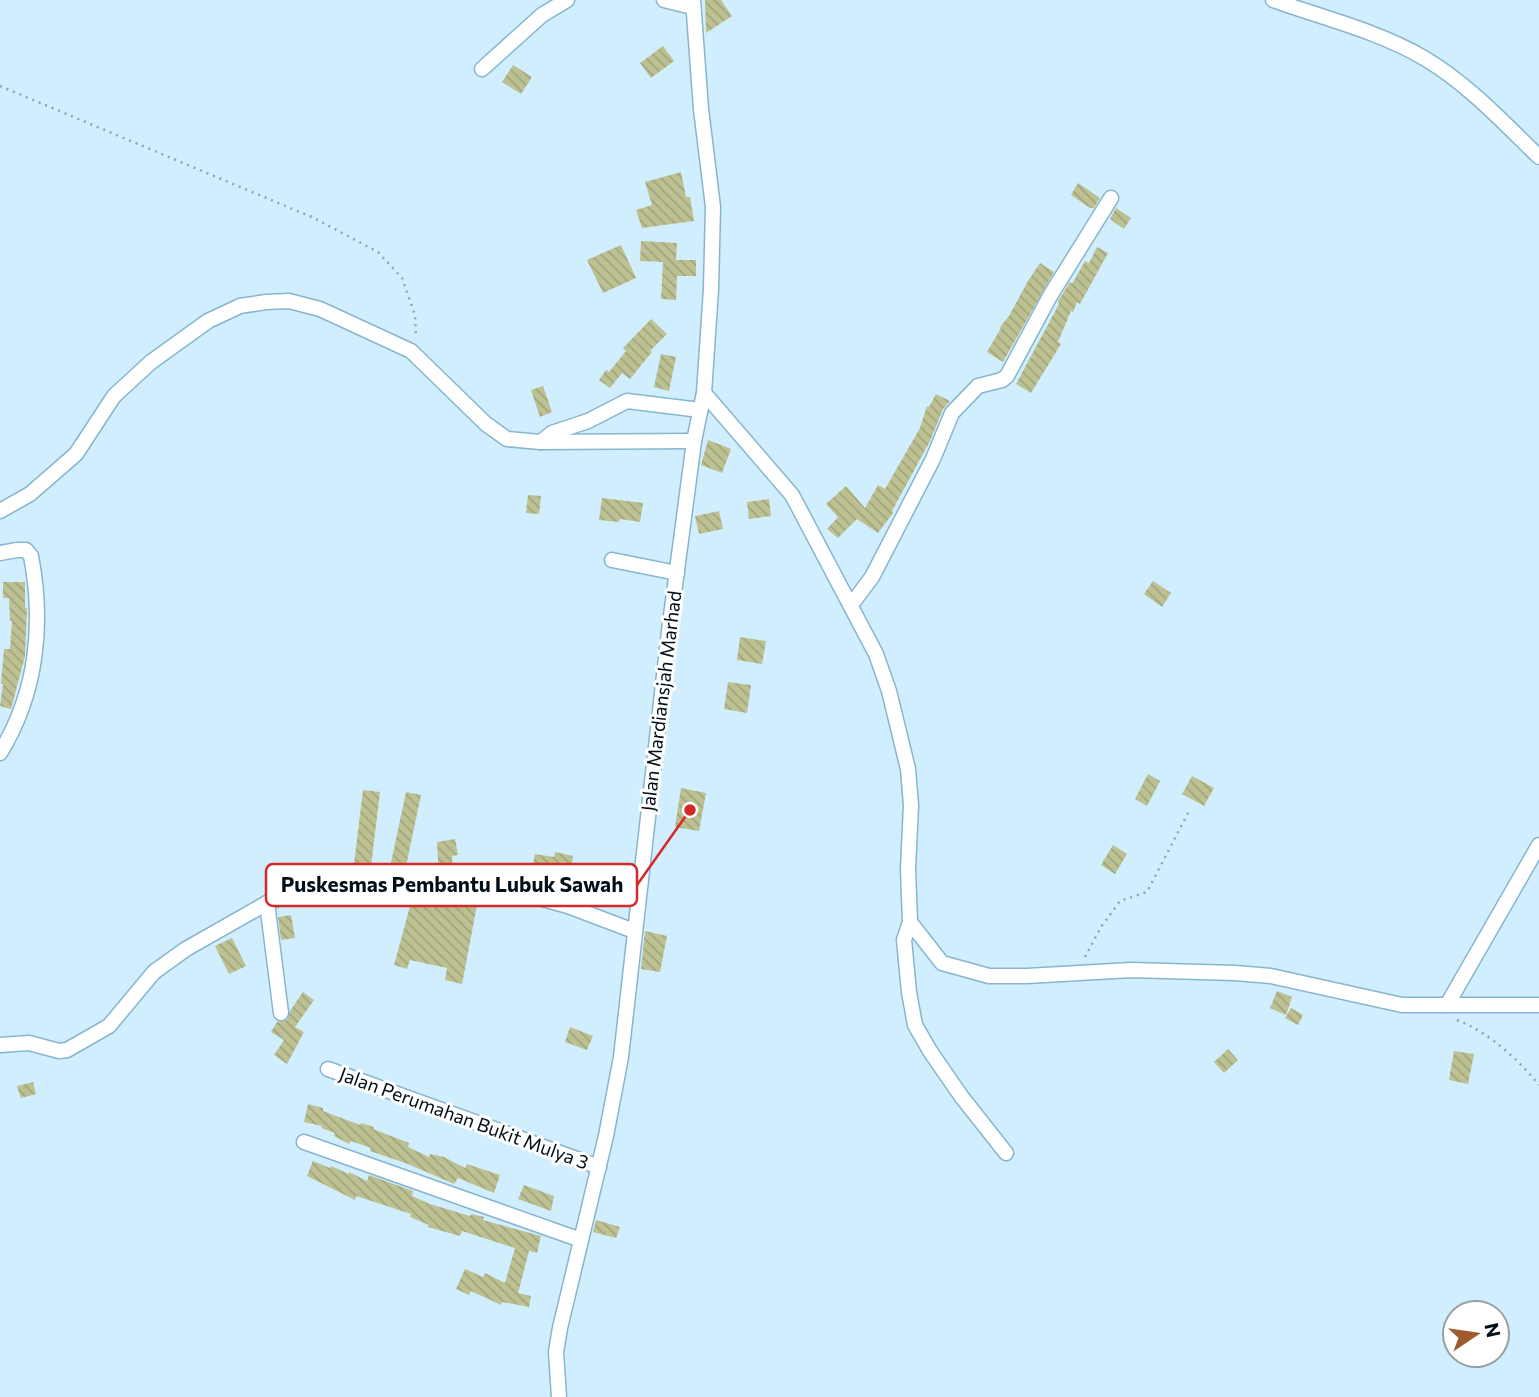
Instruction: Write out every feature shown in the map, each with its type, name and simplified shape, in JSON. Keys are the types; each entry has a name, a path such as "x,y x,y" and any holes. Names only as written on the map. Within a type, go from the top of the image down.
{"street":[{"path":"482,69 542,15 567,0"},
{"path":"664,0 692,4"},
{"path":"1273,0 1298,3 1425,58 1490,108 1539,158"},
{"name":"Jalan Mardiansjah Marhad","path":"559,1397 556,1377 558,1340 599,1167 621,1057 677,573 694,441 704,393 713,207 692,4"},
{"path":"851,605 872,577 933,459 952,413 978,386 1002,380 1007,376 1050,296 1111,198"},
{"path":"0,511 30,494 76,454 114,396 151,362 208,321 240,306 289,302 320,309 411,351 486,424 507,439 540,442 694,441"},
{"path":"704,393 792,495 876,654 889,691 908,769 911,805 908,869 910,922 904,940 915,1025 961,1096 1006,1153"},
{"path":"540,442 552,433 588,421 627,401 700,410"},
{"path":"0,553 26,550 31,556 38,632 31,675 15,729 0,753"},
{"path":"612,560 677,573"},
{"path":"1447,1005 1539,845"},
{"path":"0,1045 29,1043 59,1051 67,1050 109,1026 154,972 186,949 267,903 318,883 359,889 496,891 532,896 568,906 634,931"},
{"path":"267,903 281,1013"},
{"path":"910,922 942,963 963,971 989,976 1131,970 1271,976 1402,1005 1539,1005"},
{"name":"Jalan Perumahan Bukit Mulya 3","path":"328,1069 599,1167"},
{"path":"304,1142 581,1240"}],"path":[{"path":"0,86 314,218 378,252 402,278 415,315 416,341 411,351"},
{"path":"1077,973 1101,927 1121,901 1147,892 1189,811"},
{"path":"1456,1020 1474,1026 1523,1066 1539,1085"}],"building":[{"path":"705,0 721,0 732,16 706,33"},
{"path":"663,46 674,61 651,78 640,63"},
{"path":"513,65 532,77 521,94 502,82"},
{"path":"681,172 686,197 690,197 694,221 642,228 636,210 652,205 645,182"},
{"path":"1078,183 1100,198 1094,208 1071,195"},
{"path":"1116,208 1131,218 1124,229 1110,219"},
{"path":"641,241 677,243 676,260 696,260 696,276 677,276 676,300 661,299 663,262 640,261"},
{"path":"621,245 636,278 603,293 587,260"},
{"path":"1097,247 1108,253 1080,304 1077,302 1073,312 1071,311 1058,342 1061,344 1031,393 1016,384 1059,304 1058,301 1085,261 1089,263"},
{"path":"1040,263 1054,272 1003,362 987,352"},
{"path":"651,319 667,334 650,351 652,352 630,379 622,373 610,388 599,380 626,351 623,348"},
{"path":"661,354 676,357 669,391 654,387"},
{"path":"543,386 552,412 540,417 531,390"},
{"path":"936,394 950,401 943,409 930,441 893,513 878,533 857,519 838,538 827,529 838,517 826,504 846,486 865,508 878,485 885,489 920,428 927,406 929,407"},
{"path":"708,440 731,449 722,473 701,465"},
{"path":"528,495 541,496 539,514 526,513"},
{"path":"602,498 643,503 640,522 599,520"},
{"path":"769,499 771,516 749,519 747,502"},
{"path":"719,511 723,529 699,534 695,516"},
{"path":"1153,581 1171,593 1162,607 1144,594"},
{"path":"3,582 25,582 27,608 25,656 11,709 0,706 4,649 10,649 12,621 9,598 3,598"},
{"path":"740,637 766,641 762,664 737,660"},
{"path":"728,682 751,685 747,713 724,709"},
{"path":"1148,774 1160,781 1147,806 1135,799"},
{"path":"1192,776 1214,788 1204,806 1182,794"},
{"path":"681,788 706,793 699,831 675,827"},
{"path":"363,790 380,792 370,875 353,872"},
{"path":"406,792 421,795 403,880 388,877"},
{"path":"455,839 458,855 452,856 453,875 439,875 437,842"},
{"path":"1113,845 1127,854 1115,874 1101,865"},
{"path":"555,852 573,856 569,883 548,879 546,889 529,885 535,854 554,857"},
{"path":"412,899 436,906 437,903 459,907 460,902 477,905 462,984 445,980 447,968 410,960 407,969 394,965"},
{"path":"291,915 295,938 281,940 278,917"},
{"path":"645,931 667,936 660,972 641,969"},
{"path":"232,938 246,966 229,974 215,946"},
{"path":"1277,991 1292,997 1286,1015 1270,1008"},
{"path":"303,992 314,1000 295,1027 304,1032 287,1064 274,1055 284,1040 271,1032 277,1022 287,1020"},
{"path":"1291,1008 1303,1015 1298,1025 1285,1018"},
{"path":"570,1027 593,1036 587,1050 565,1042"},
{"path":"1228,1049 1238,1060 1224,1073 1214,1062"},
{"path":"1454,1051 1474,1054 1468,1084 1449,1080"},
{"path":"33,1082 36,1094 21,1098 17,1086"},
{"path":"308,1104 360,1125 361,1123 374,1127 373,1129 409,1143 408,1147 429,1157 430,1154 444,1157 465,1168 467,1164 500,1175 494,1193 458,1178 454,1184 370,1151 371,1148 351,1141 349,1144 334,1136 335,1133 321,1128 322,1126 304,1122"},
{"path":"313,1161 349,1172 367,1181 369,1175 413,1191 412,1196 430,1204 470,1216 484,1217 483,1220 541,1236 537,1253 529,1251 518,1293 531,1296 529,1307 502,1302 501,1305 471,1291 469,1295 456,1289 465,1269 483,1277 485,1273 505,1283 515,1248 462,1231 460,1236 428,1227 429,1225 410,1217 411,1214 356,1196 355,1200 307,1176"},
{"path":"524,1185 554,1196 551,1211 518,1199"},
{"path":"596,1220 620,1227 616,1238 593,1232"}],"place":[{"name":"Puskesmas Pembantu Lubuk Sawah","path":"690,810"}]}
